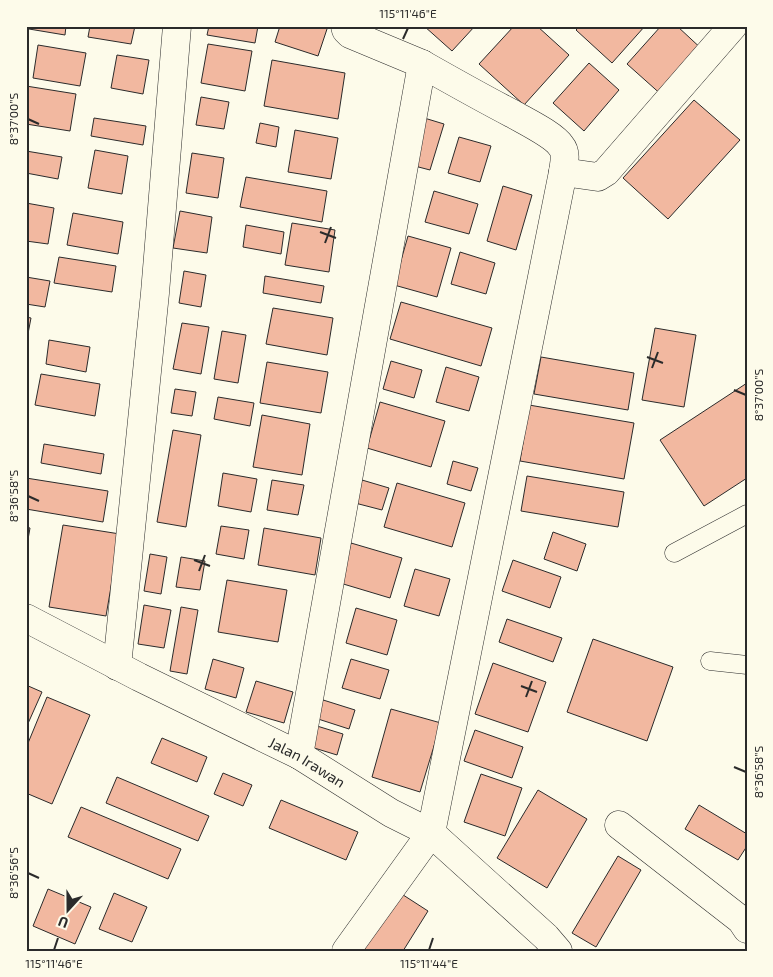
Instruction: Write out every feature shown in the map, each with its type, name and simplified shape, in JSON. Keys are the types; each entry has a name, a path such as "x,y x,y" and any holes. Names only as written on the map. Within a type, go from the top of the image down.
{"street":[{"path":"117,666 155,293 177,26"},
{"path":"344,26 350,34 422,64 532,125 553,138 561,145 564,151 563,172 431,833 346,951"},
{"path":"563,172 598,176 606,172 734,26"},
{"path":"299,755 422,64"},
{"name":"Jalan Irawan","path":"26,618 117,666 299,755 391,813 431,833 546,937 558,951"},
{"path":"619,825 740,920 747,929"}],"lane":[{"path":"674,552 747,514"},
{"path":"710,661 747,665"}],"building":[{"path":"29,26 66,26 65,35 29,29"},
{"path":"90,26 135,26 131,44 88,37"},
{"path":"209,26 258,26 255,43 207,35"},
{"path":"280,26 328,26 318,56 275,42"},
{"path":"424,26 475,26 452,51"},
{"path":"514,26 537,26 569,55 524,105 479,64"},
{"path":"580,26 645,26 612,63 576,30"},
{"path":"661,26 677,26 705,52 664,97 627,64"},
{"path":"208,44 252,51 245,91 201,83"},
{"path":"38,45 86,53 80,86 33,78"},
{"path":"117,55 149,60 143,94 111,88"},
{"path":"272,60 345,73 338,119 264,106"},
{"path":"589,63 619,90 584,131 553,103"},
{"path":"26,86 76,94 70,131 26,124"},
{"path":"201,97 229,102 224,129 196,125"},
{"path":"694,100 740,140 668,219 623,178"},
{"path":"421,117 444,124 430,170 407,164"},
{"path":"94,118 146,126 143,145 91,136"},
{"path":"260,123 279,127 276,147 256,143"},
{"path":"295,130 338,138 331,179 288,172"},
{"path":"459,137 491,146 480,182 448,173"},
{"path":"95,150 128,156 122,194 88,188"},
{"path":"26,151 62,157 58,179 26,173"},
{"path":"192,153 224,158 218,198 186,193"},
{"path":"246,177 327,191 322,222 240,207"},
{"path":"503,186 532,195 516,250 487,241"},
{"path":"434,191 478,204 469,234 425,222"},
{"path":"26,203 54,208 48,244 26,241"},
{"path":"180,211 212,217 207,253 173,248"},
{"path":"73,213 123,222 118,254 67,245"},
{"path":"292,223 335,230 329,272 285,265"},
{"path":"246,225 284,232 281,254 243,247"},
{"path":"408,236 451,248 437,297 394,285"},
{"path":"460,252 495,263 486,294 451,284"},
{"path":"59,257 116,266 112,292 54,283"},
{"path":"184,271 206,275 201,307 179,303"},
{"path":"265,276 324,286 321,303 263,293"},
{"path":"26,277 50,281 45,307 26,304"},
{"path":"401,302 492,328 481,366 390,339"},
{"path":"273,308 333,318 327,355 266,344"},
{"path":"26,317 31,318 26,344"},
{"path":"182,323 209,327 201,374 173,369"},
{"path":"655,328 696,335 684,407 642,400"},
{"path":"222,331 246,335 238,383 214,379"},
{"path":"49,340 90,347 86,372 46,364"},
{"path":"541,357 634,373 628,410 534,394"},
{"path":"391,361 422,370 414,398 383,389"},
{"path":"267,362 328,372 321,413 260,403"},
{"path":"446,367 479,377 469,411 436,402"},
{"path":"41,374 100,384 95,416 35,405"},
{"path":"747,383 747,478 704,506 660,440"},
{"path":"175,389 196,392 192,416 171,413"},
{"path":"218,397 254,403 250,426 214,419"},
{"path":"380,402 445,421 431,467 367,448"},
{"path":"529,405 634,423 624,479 520,461"},
{"path":"262,415 310,424 302,475 253,467"},
{"path":"173,430 201,435 186,527 157,522"},
{"path":"44,444 104,454 101,474 41,463"},
{"path":"453,461 478,468 471,491 447,484"},
{"path":"223,473 257,479 251,512 218,506"},
{"path":"527,476 624,492 618,527 521,511"},
{"path":"26,478 108,491 103,522 26,509"},
{"path":"272,480 304,485 298,515 267,510"},
{"path":"362,480 389,488 382,510 355,503"},
{"path":"397,483 465,503 452,547 384,527"},
{"path":"63,525 120,534 106,616 49,607"},
{"path":"221,526 249,530 244,559 216,554"},
{"path":"26,527 30,528 26,551"},
{"path":"264,528 321,538 315,575 258,565"},
{"path":"553,532 586,544 577,571 544,559"},
{"path":"351,543 402,558 390,598 340,583"},
{"path":"150,554 167,557 161,594 144,591"},
{"path":"181,557 205,561 200,590 176,587"},
{"path":"513,560 561,577 550,608 502,591"},
{"path":"415,569 450,579 439,616 404,606"},
{"path":"227,580 287,590 278,642 218,632"},
{"path":"144,605 171,610 164,648 138,644"},
{"path":"181,607 198,610 187,674 170,671"},
{"path":"356,608 397,620 387,655 346,643"},
{"path":"507,619 562,638 553,662 499,642"},
{"path":"593,639 673,667 647,741 567,712"},
{"path":"213,659 244,668 236,698 205,689"},
{"path":"351,659 389,670 380,699 342,688"},
{"path":"493,663 546,682 528,732 475,714"},
{"path":"256,681 293,692 284,723 246,712"},
{"path":"26,685 42,692 26,728"},
{"path":"47,697 90,715 52,804 26,793 26,748"},
{"path":"320,699 355,710 349,729 315,718"},
{"path":"391,709 441,723 420,792 372,777"},
{"path":"317,726 343,734 337,755 311,747"},
{"path":"475,730 523,747 512,778 464,761"},
{"path":"162,738 207,757 197,782 151,763"},
{"path":"223,773 252,785 243,806 214,794"},
{"path":"481,774 522,788 505,836 464,822"},
{"path":"117,777 209,816 198,841 106,803"},
{"path":"538,790 587,819 547,888 497,858"},
{"path":"281,800 358,832 346,860 269,828"},
{"path":"699,805 747,834 747,846 738,860 685,829"},
{"path":"81,807 181,849 168,879 68,837"},
{"path":"618,856 641,870 596,947 572,933"},
{"path":"48,889 91,907 75,944 33,926"},
{"path":"397,891 428,911 403,951 360,951"},
{"path":"114,893 147,907 132,942 99,929"}]}
